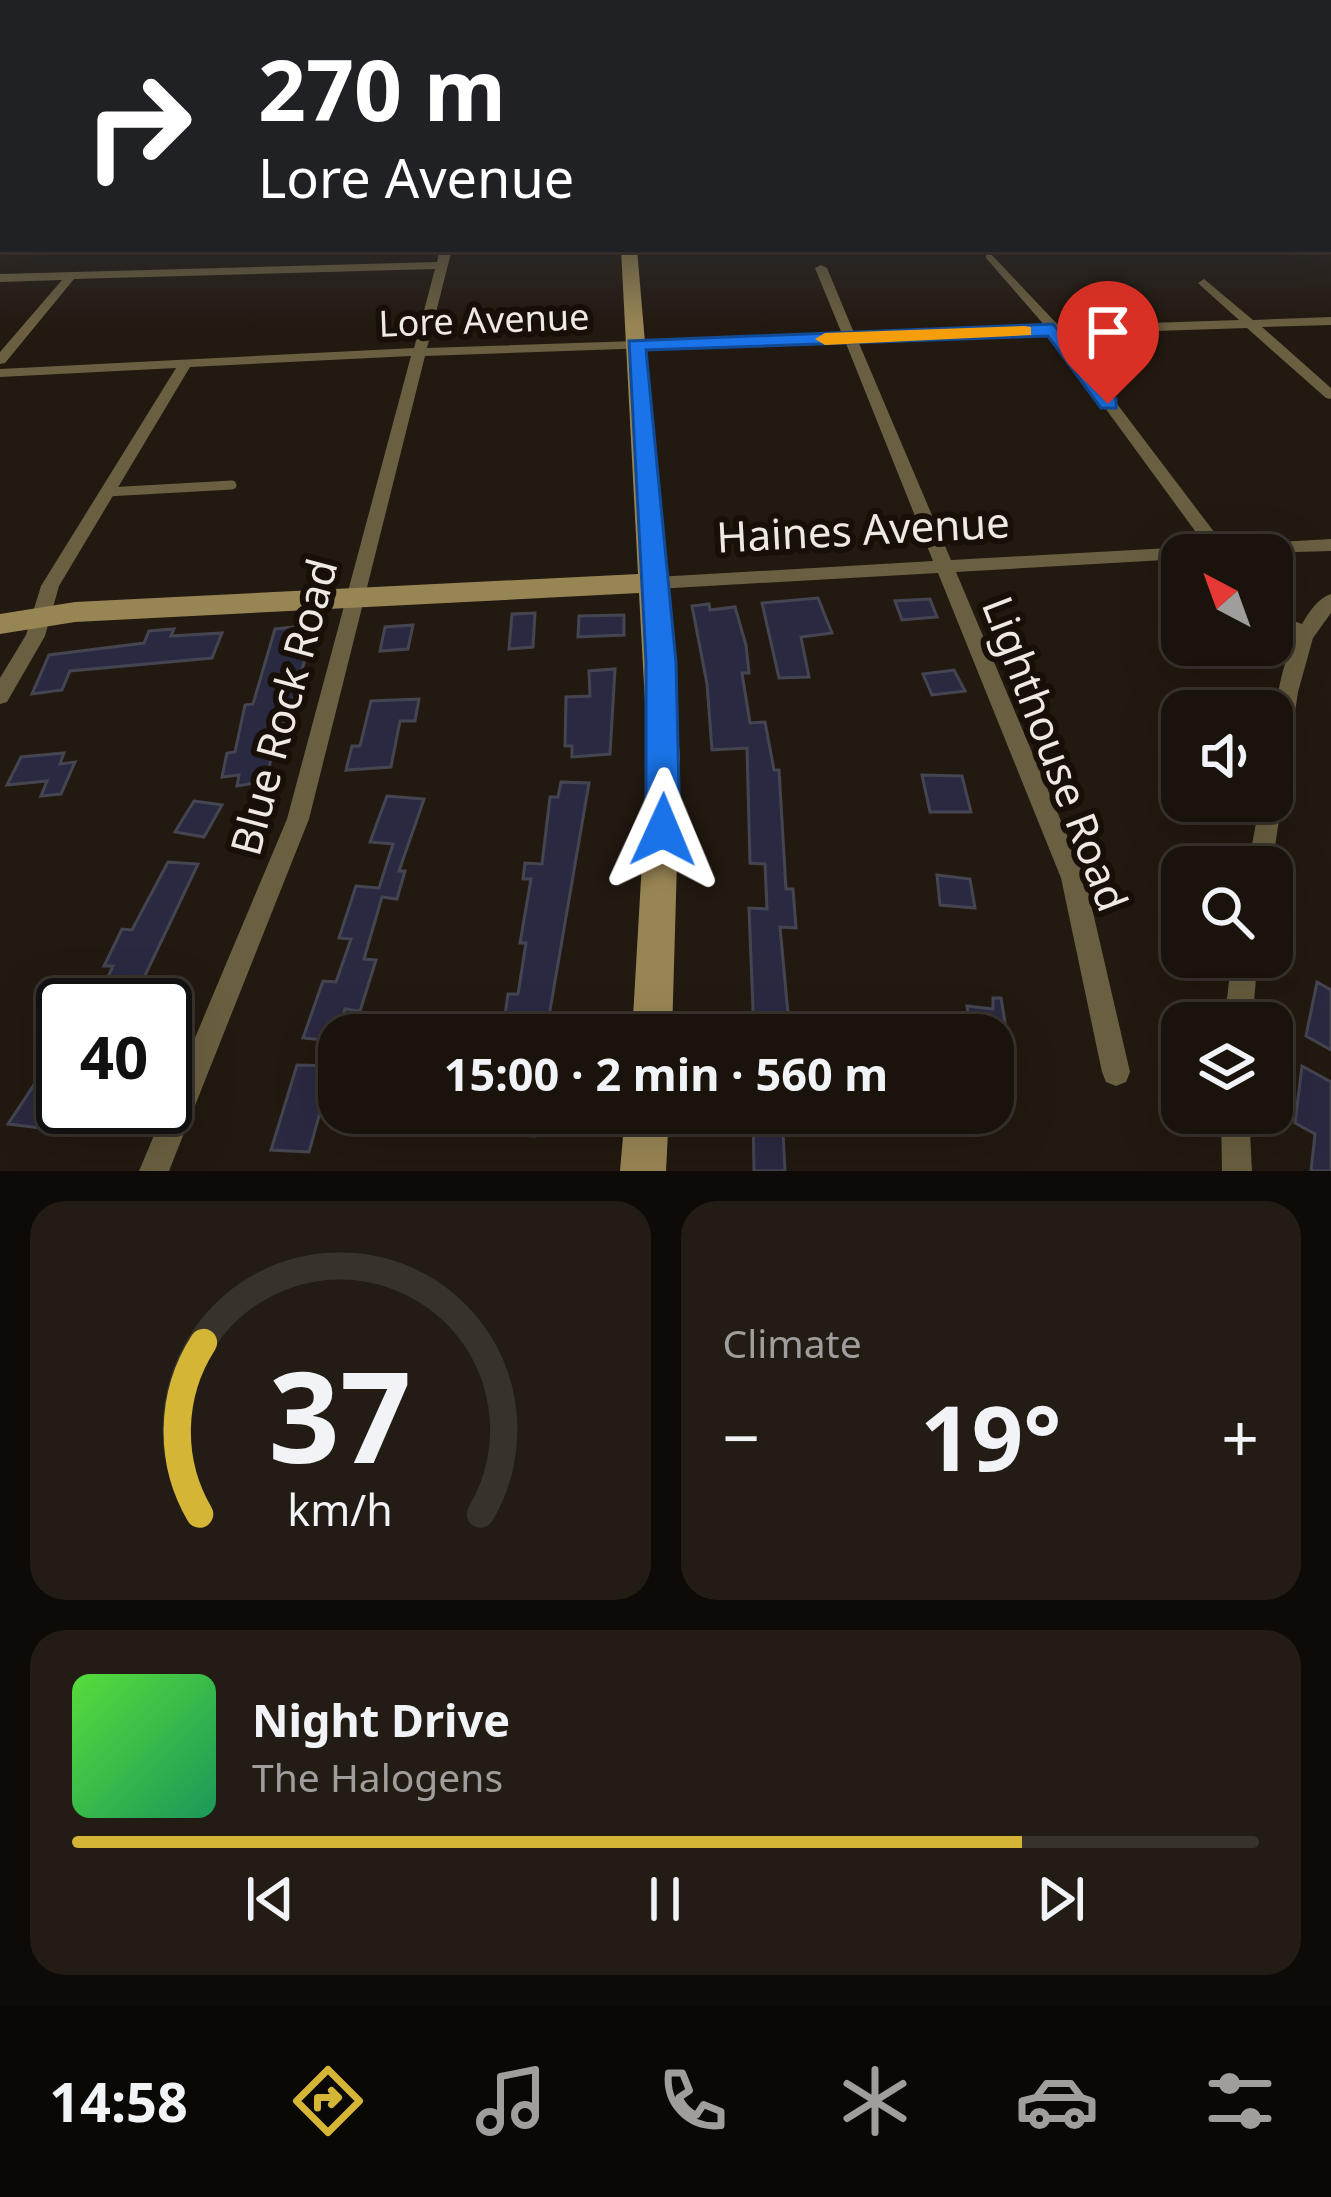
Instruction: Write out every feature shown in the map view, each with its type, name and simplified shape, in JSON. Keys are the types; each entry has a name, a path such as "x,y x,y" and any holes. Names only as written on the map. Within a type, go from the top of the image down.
{"street":[{"path":"629,252 656,583 664,758 653,1014"},
{"path":"990,256 1053,330 1206,534"},
{"path":"0,278 444,257"},
{"name":"Blue Rock Road","path":"154,1171 286,854 444,257"},
{"name":"Lighthouse Road","path":"821,268 1072,878 1117,1072"},
{"path":"0,360 71,276"},
{"path":"1204,283 1331,395"},
{"name":"Lore Avenue","path":"0,373 419,352 1331,321"},
{"path":"0,696 30,648 50,586 187,362"},
{"name":"Haines Avenue","path":"1293,548 1331,545"},
{"name":"Haines Avenue","path":"0,624 41,615 356,596 1161,556"},
{"path":"1293,693 1305,632 1331,601"},
{"path":"1293,628 1305,632"},
{"path":"643,1171 646,1134"},
{"path":"1235,1134 1237,1171"}],"lane":[{"path":"107,493 232,485"}],"building":[{"path":"818,598 832,633 801,637 809,677 779,678 762,603"},
{"path":"930,599 937,617 902,620 895,601"},
{"path":"692,606 735,607 746,645 749,673 742,673 750,723 765,722 774,770 779,770 786,889 793,889 796,928 780,927 788,1014 753,1014 749,908 767,909 765,864 750,863 747,748 712,750 707,684"},
{"path":"535,613 533,647 509,649 512,614"},
{"path":"624,615 624,635 578,637 579,616"},
{"path":"315,625 287,721 277,722 267,781 237,786 239,775 222,777 227,753 235,752 245,705 253,704 275,629"},
{"path":"413,625 408,649 380,651 385,627"},
{"path":"174,629 171,636 222,633 212,658 70,671 62,690 32,694 49,655 144,643 149,631"},
{"path":"615,669 610,754 572,757 572,746 565,746 566,697 590,696 589,671"},
{"path":"954,670 965,691 932,695 923,674"},
{"path":"419,699 415,721 400,721 391,767 346,770 352,746 360,746 371,701"},
{"path":"64,753 60,764 75,762 61,794 41,796 47,781 7,785 21,757"},
{"path":"922,775 962,776 971,812 930,812"},
{"path":"561,782 589,783 549,1014 505,1014 508,994 518,994 526,943 520,943 531,879 523,879 525,863 542,864 550,797 558,797"},
{"path":"387,796 424,799 399,871 405,871 397,899 382,897 364,959 376,960 360,1011 318,1014 318,1039 303,1038 323,981 336,982 351,939 339,938 356,886 379,888 393,844 370,842"},
{"path":"194,801 222,805 204,837 175,832"},
{"path":"168,862 198,864 144,978 108,978 113,966 104,966 122,929 132,930"},
{"path":"937,875 970,879 975,908 940,905"},
{"path":"1317,982 1331,990 1331,1050 1306,1036"},
{"path":"993,998 1001,998 1004,1014 968,1014 967,1006 993,1009"},
{"path":"297,1065 318,1066 318,1120 309,1152 271,1150"},
{"path":"1302,1066 1331,1082 1331,1171 1311,1171 1315,1134 1295,1123"},
{"path":"36,1082 36,1127 8,1124"},
{"path":"753,1134 783,1134 785,1171 754,1171"}],"slow traffic":[{"path":"825,339 1024,331"}],"route":[{"path":"663,830 661,662 636,345 1053,330 1108,404"}]}
